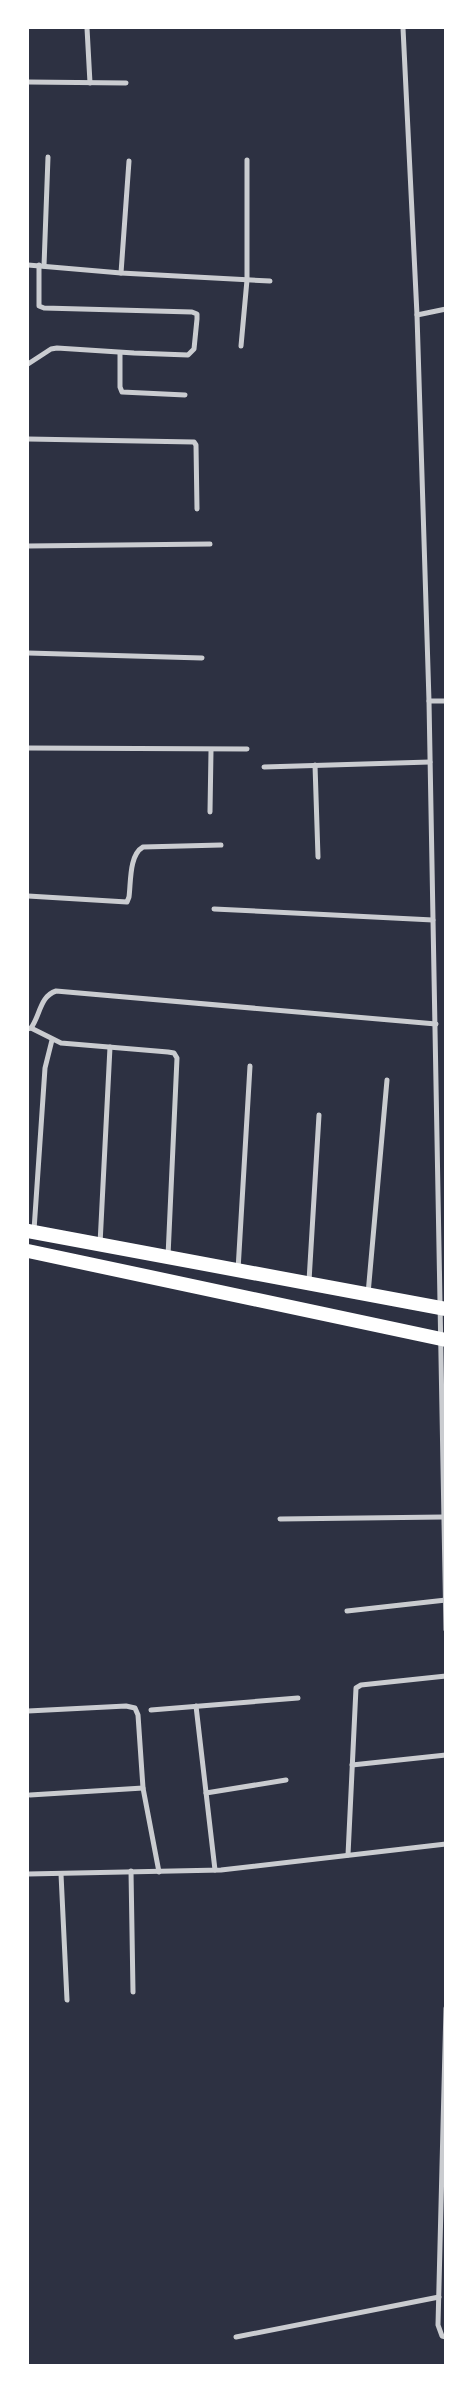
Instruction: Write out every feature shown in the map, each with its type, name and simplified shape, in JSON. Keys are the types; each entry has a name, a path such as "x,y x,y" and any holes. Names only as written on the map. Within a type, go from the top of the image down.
{"highway":[{"path":"31,1231 443,1308"},
{"path":"28,1251 443,1339"}],"street":[{"path":"87,28 90,83"},
{"path":"403,28 417,315 429,701 443,1308 443,1517 446,1630"},
{"path":"28,82 126,83"},
{"path":"28,364 51,349 57,348 120,353 191,354 194,349 197,314 44,308 37,303 48,157"},
{"path":"241,346 247,280 247,160"},
{"path":"121,273 129,161"},
{"path":"28,264 121,273 270,281"},
{"path":"417,315 446,309"},
{"path":"120,353 120,387 122,392 185,395"},
{"path":"28,439 194,442 196,445 197,510"},
{"path":"28,546 210,544"},
{"path":"28,653 202,658"},
{"path":"429,701 446,701"},
{"path":"28,748 247,750"},
{"path":"210,812 211,751"},
{"path":"264,767 430,762"},
{"path":"315,765 318,857"},
{"path":"28,896 127,902 137,850 143,847 221,845"},
{"path":"214,909 433,920"},
{"path":"168,1257 177,1058 174,1053 168,1052 61,1043 52,1040 29,1028 49,993 56,991 436,1024"},
{"path":"31,1231 44,1068 52,1040"},
{"path":"100,1244 110,1047"},
{"path":"238,1270 250,1066"},
{"path":"368,1294 387,1080"},
{"path":"309,1283 319,1115"},
{"path":"280,1519 443,1517"},
{"path":"347,1611 445,1600"},
{"path":"348,1855 356,1688 362,1685 446,1676"},
{"path":"151,1710 298,1698"},
{"path":"28,1711 126,1706 135,1708 138,1715 143,1788 159,1872"},
{"path":"196,1706 215,1870"},
{"path":"352,1765 446,1755"},
{"path":"206,1793 286,1780"},
{"path":"30,1795 143,1788"},
{"path":"28,1874 215,1870 446,1844"},
{"path":"131,1871 133,1992"},
{"path":"61,1874 67,2000"},
{"path":"446,2008 438,2297 438,2326 442,2336 446,2337"},
{"path":"236,2337 438,2297"}]}
